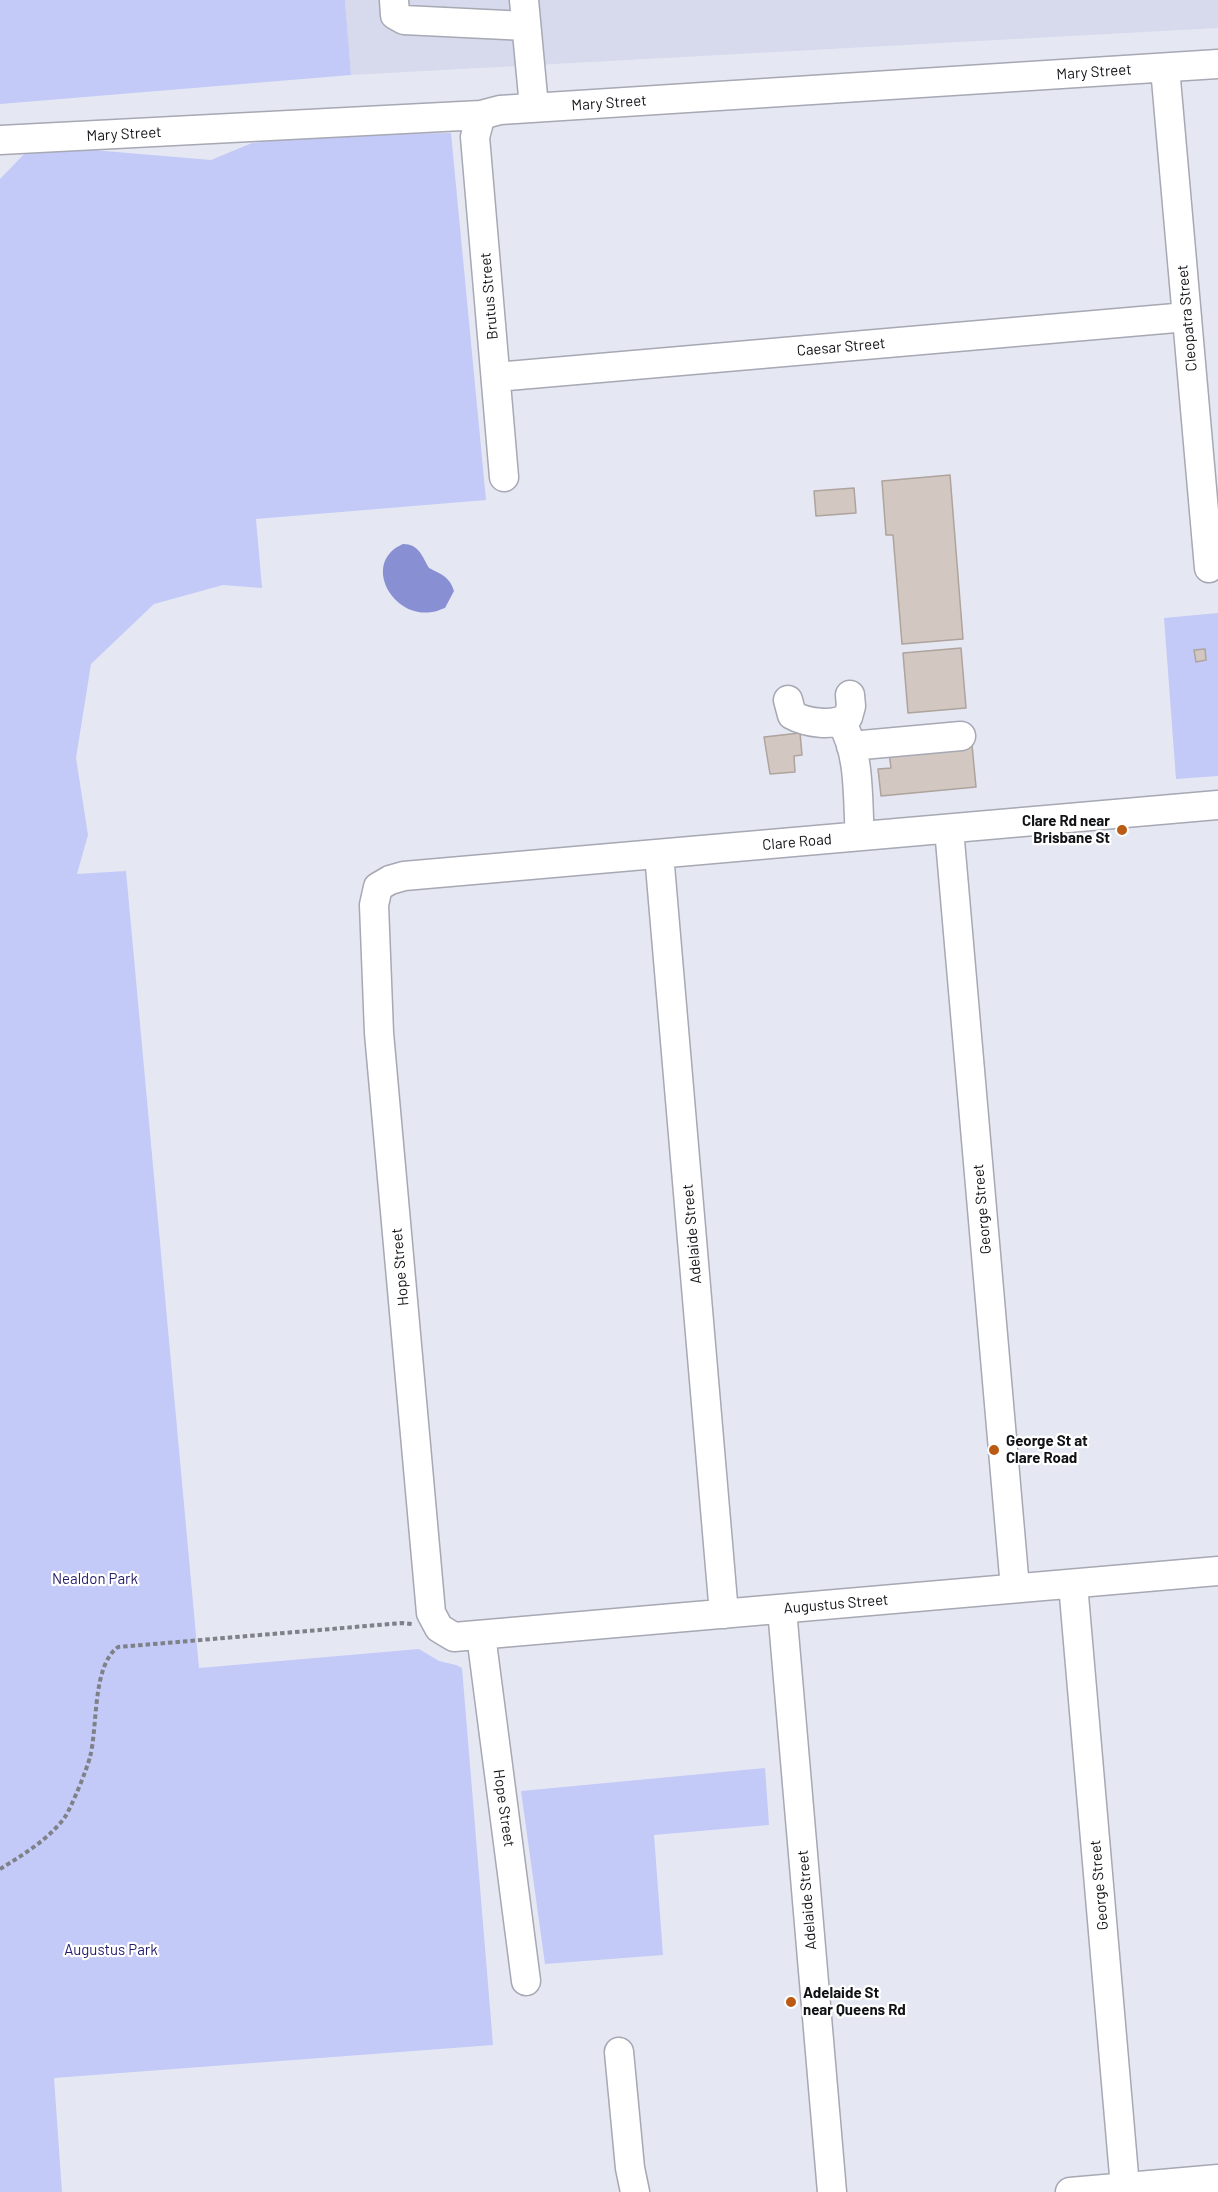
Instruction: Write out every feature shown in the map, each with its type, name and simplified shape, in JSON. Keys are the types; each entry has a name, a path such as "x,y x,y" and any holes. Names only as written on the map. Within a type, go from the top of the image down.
{"street":[{"path":"394,0 395,15 404,20 525,13 534,107"},
{"name":"Mary Street","path":"0,140 481,114 534,107 1218,64"},
{"name":"Cleopatra Street","path":"1165,68 1209,568"},
{"name":"Brutus Street","path":"481,114 475,137 504,477"},
{"name":"Caesar Street","path":"496,377 1187,317"},
{"path":"788,700 792,715 801,720 848,721 961,735"},
{"path":"848,721 860,836"},
{"name":"Clare Road","path":"378,887 404,876 1218,805"},
{"name":"George Street","path":"949,829 1015,1588"},
{"name":"Adelaide Street","path":"659,854 724,1614"},
{"name":"Hope Street","path":"378,887 374,905 379,1033 431,1613 458,1634 526,1981"},
{"name":"Augustus Street","path":"458,1634 724,1614 1218,1571"},
{"name":"George Street","path":"1073,1584 1125,2187"},
{"name":"Adelaide Street","path":"782,1609 832,2192"},
{"path":"619,2052 630,2168 635,2192"},
{"path":"1070,2192 1218,2180"}],"path":[{"path":"0,1869 25,1854 65,1816 90,1757 102,1672 109,1654 118,1647 402,1623 458,1634"}],"shaded area":[{"path":"345,0 1218,0 1218,28 351,75"},
{"path":"403,544 416,548 429,568 450,582 454,591 445,608 434,612 418,612 405,607 394,598 383,575 384,563 391,552"}],"green space":[{"path":"0,0 345,0 351,75 0,104"},
{"path":"451,133 486,500 256,519 262,588 223,585 154,604 91,664 76,758 88,835 77,874 126,871 199,1668 419,1649 439,1661 462,1668 493,2045 54,2078 62,2192 0,2192 0,179 28,150 81,149 211,160 252,143 327,135"},
{"path":"1218,613 1218,776 1176,779 1164,618"},
{"path":"765,1768 769,1825 654,1835 663,1955 545,1964 521,1791"}],"building":[{"path":"950,475 963,639 902,644 893,535 886,535 882,481"},
{"path":"854,488 856,513 816,516 814,491"},
{"path":"961,648 966,708 908,713 903,653"},
{"path":"1205,649 1206,660 1196,662 1194,650"},
{"path":"800,733 802,755 794,756 795,772 770,774 764,737"},
{"path":"972,745 976,787 881,796 878,769 891,768 889,753"}],"place":[{"name":"Clare Rd near Brisbane St","path":"1122,830"},
{"name":"George St at Clare Road","path":"994,1450"},
{"name":"Adelaide St near Queens Rd","path":"791,2002"}],"park label":[{"name":"Nealdon Park","path":"95,1579"},
{"name":"Augustus Park","path":"111,1950"}]}
